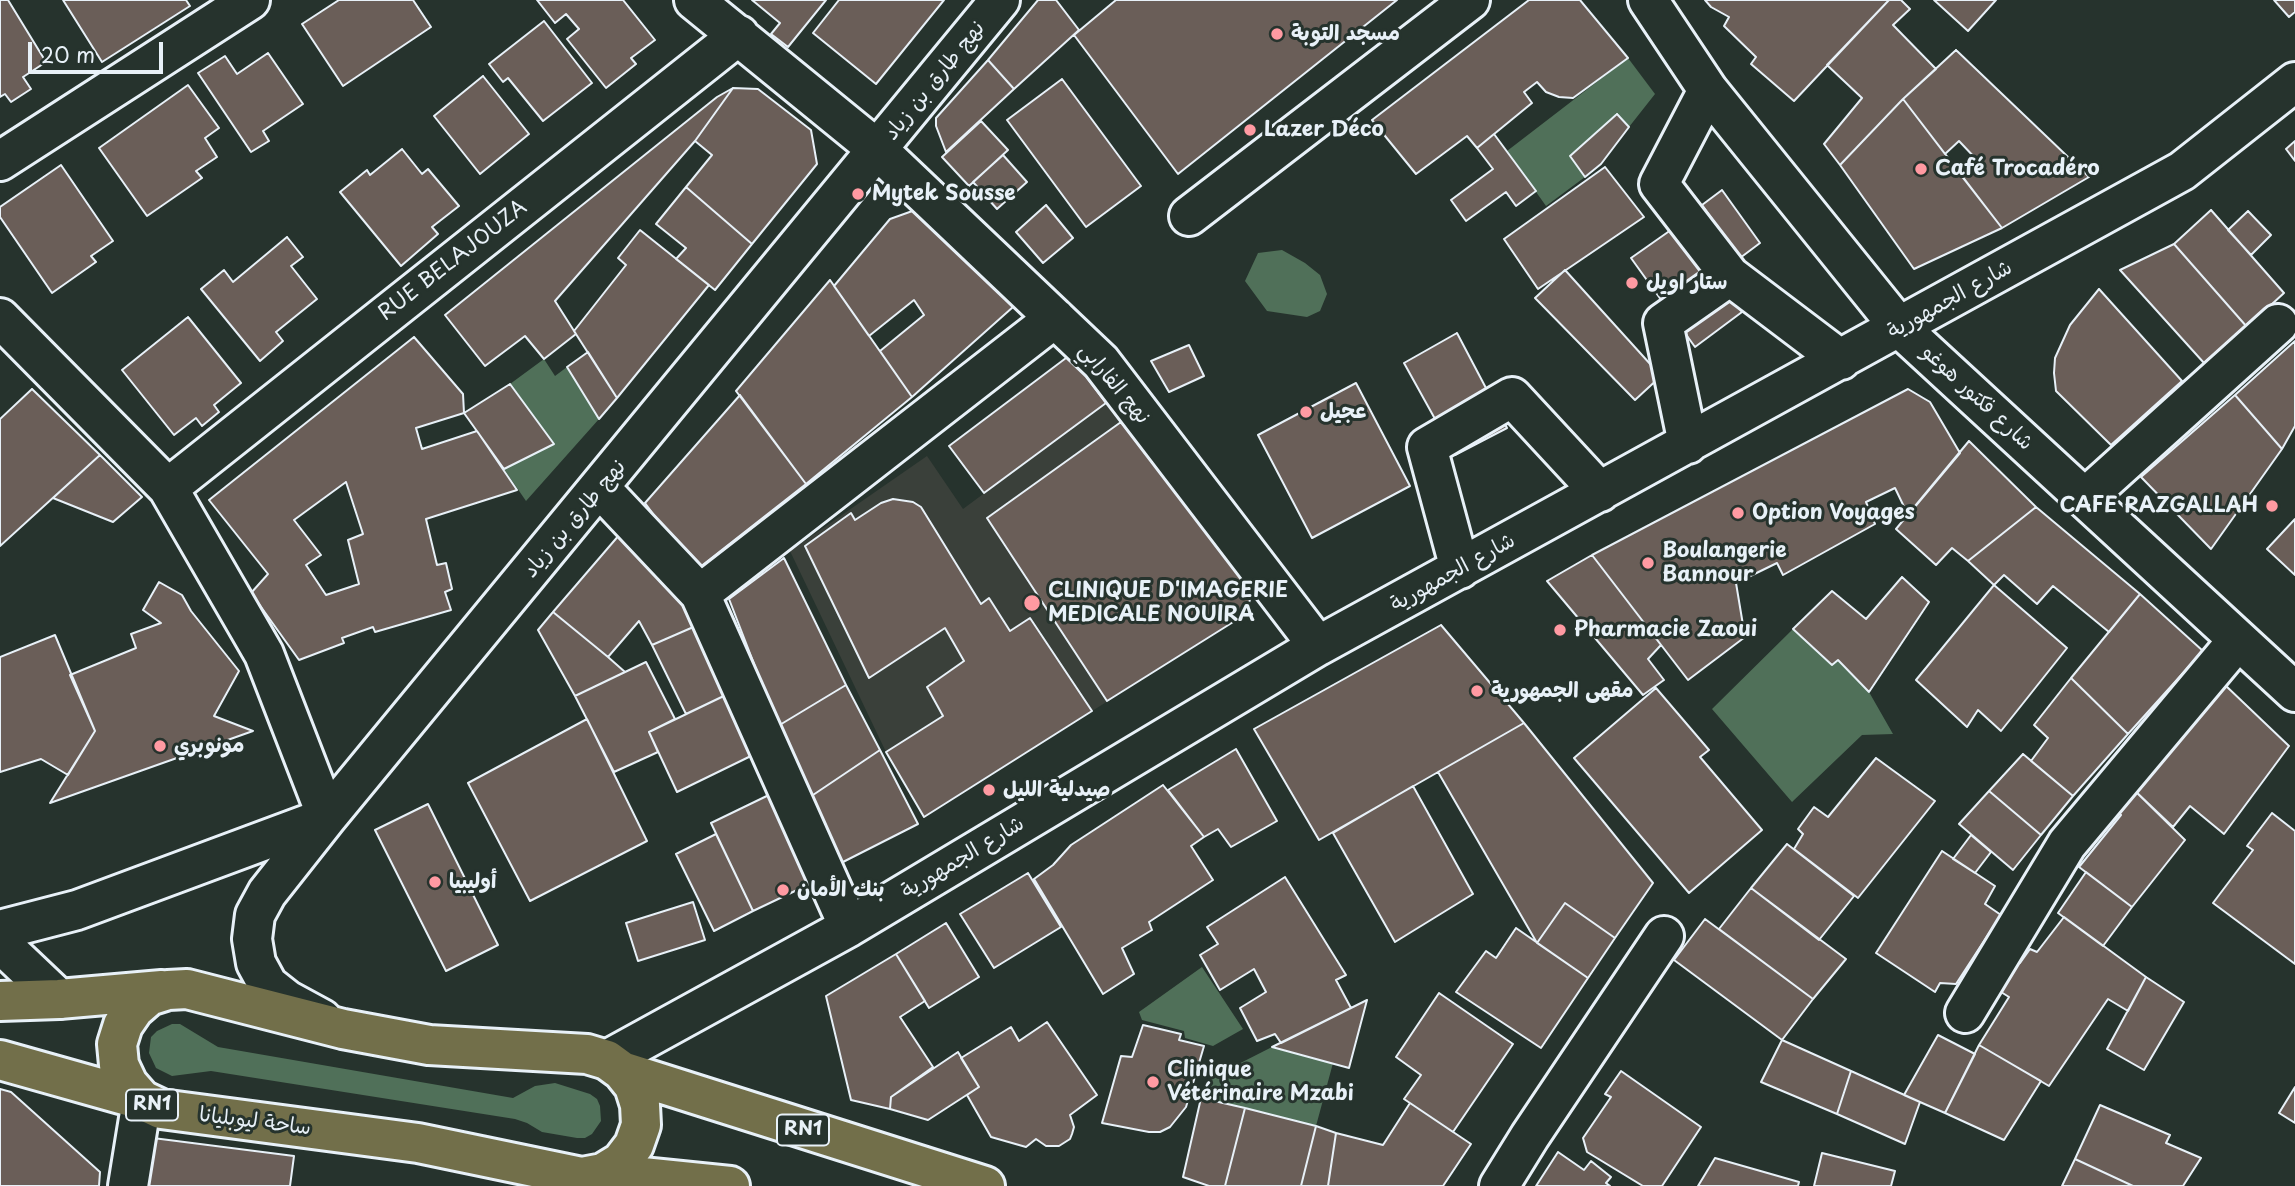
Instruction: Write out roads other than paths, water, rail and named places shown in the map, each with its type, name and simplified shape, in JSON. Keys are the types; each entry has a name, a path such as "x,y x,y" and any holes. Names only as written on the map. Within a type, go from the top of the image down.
{"main road":[{"name":"RN1","path":"0,1001 187,989 343,1029 429,1045 587,1054 985,1186"},
{"name":"RN1","path":"142,1100 128,1084 119,1065 117,1044 122,1025 134,1009 149,996 168,990"},
{"name":"RN1","path":"0,1060 142,1100"},
{"path":"602,1179 621,1162 634,1145 641,1125 640,1105 634,1086 615,1065"},
{"name":"ساحة ليوبليانا","path":"142,1100 161,1110 418,1143 602,1179"},
{"name":"RN1","path":"602,1179 730,1186"}],"street":[{"path":"0,162 250,0"},
{"name":"نهج الفارابي","path":"694,0 878,150 1101,362 1318,646"},
{"name":"نهج طارق بن زياد","path":"343,1029 287,1000 268,985 256,963 251,939 255,915 267,893 1000,0"},
{"path":"1189,216 1470,0"},
{"name":"شارع فكتور هوغو","path":"1648,0 1708,90 1900,327 2295,692"},
{"name":"RUE BELAJOUZA","path":"168,488 739,35"},
{"name":"شارع الجمهورية","path":"615,1065 1318,646 2182,171 2295,82"},
{"path":"1708,90 1659,184 1730,276 1841,360"},
{"path":"1688,444 1663,323 1730,276"},
{"path":"0,318 168,488 264,654 327,817 77,910 0,930"},
{"path":"700,594 1055,318"},
{"path":"2085,498 2278,324"},
{"path":"1460,569 1427,447 1512,397 1600,492"},
{"path":"600,488 700,594 849,927"},
{"path":"1965,1013 2067,844 2238,640"},
{"path":"1499,1186 1664,936"},
{"path":"0,943 59,999"},
{"path":"128,1186 142,1100"}],"place":[{"name":"مسجد التوبة","path":"1277,34"},
{"name":"Lazer Déco","path":"1250,130"},
{"name":"Café Trocadéro","path":"1921,169"},
{"name":"Mytek Sousse","path":"858,194"},
{"name":"ستار اويل","path":"1632,283"},
{"name":"عجيل","path":"1306,412"},
{"name":"CAFE RAZGALLAH","path":"2272,506"},
{"name":"Option Voyages","path":"1738,513"},
{"name":"Boulangerie Bannour","path":"1648,563"},
{"name":"CLINIQUE D'IMAGERIE MEDICALE NOUIRA","path":"1032,603"},
{"name":"Pharmacie Zaoui","path":"1560,630"},
{"name":"مقهى الجمهورية","path":"1477,691"},
{"name":"مونوبري","path":"160,746"},
{"name":"صيدلية الليل","path":"989,790"},
{"name":"أوليبيا","path":"435,882"},
{"name":"بنك الأمان","path":"783,890"},
{"name":"Clinique Vétérinaire Mzabi","path":"1153,1082"}]}
